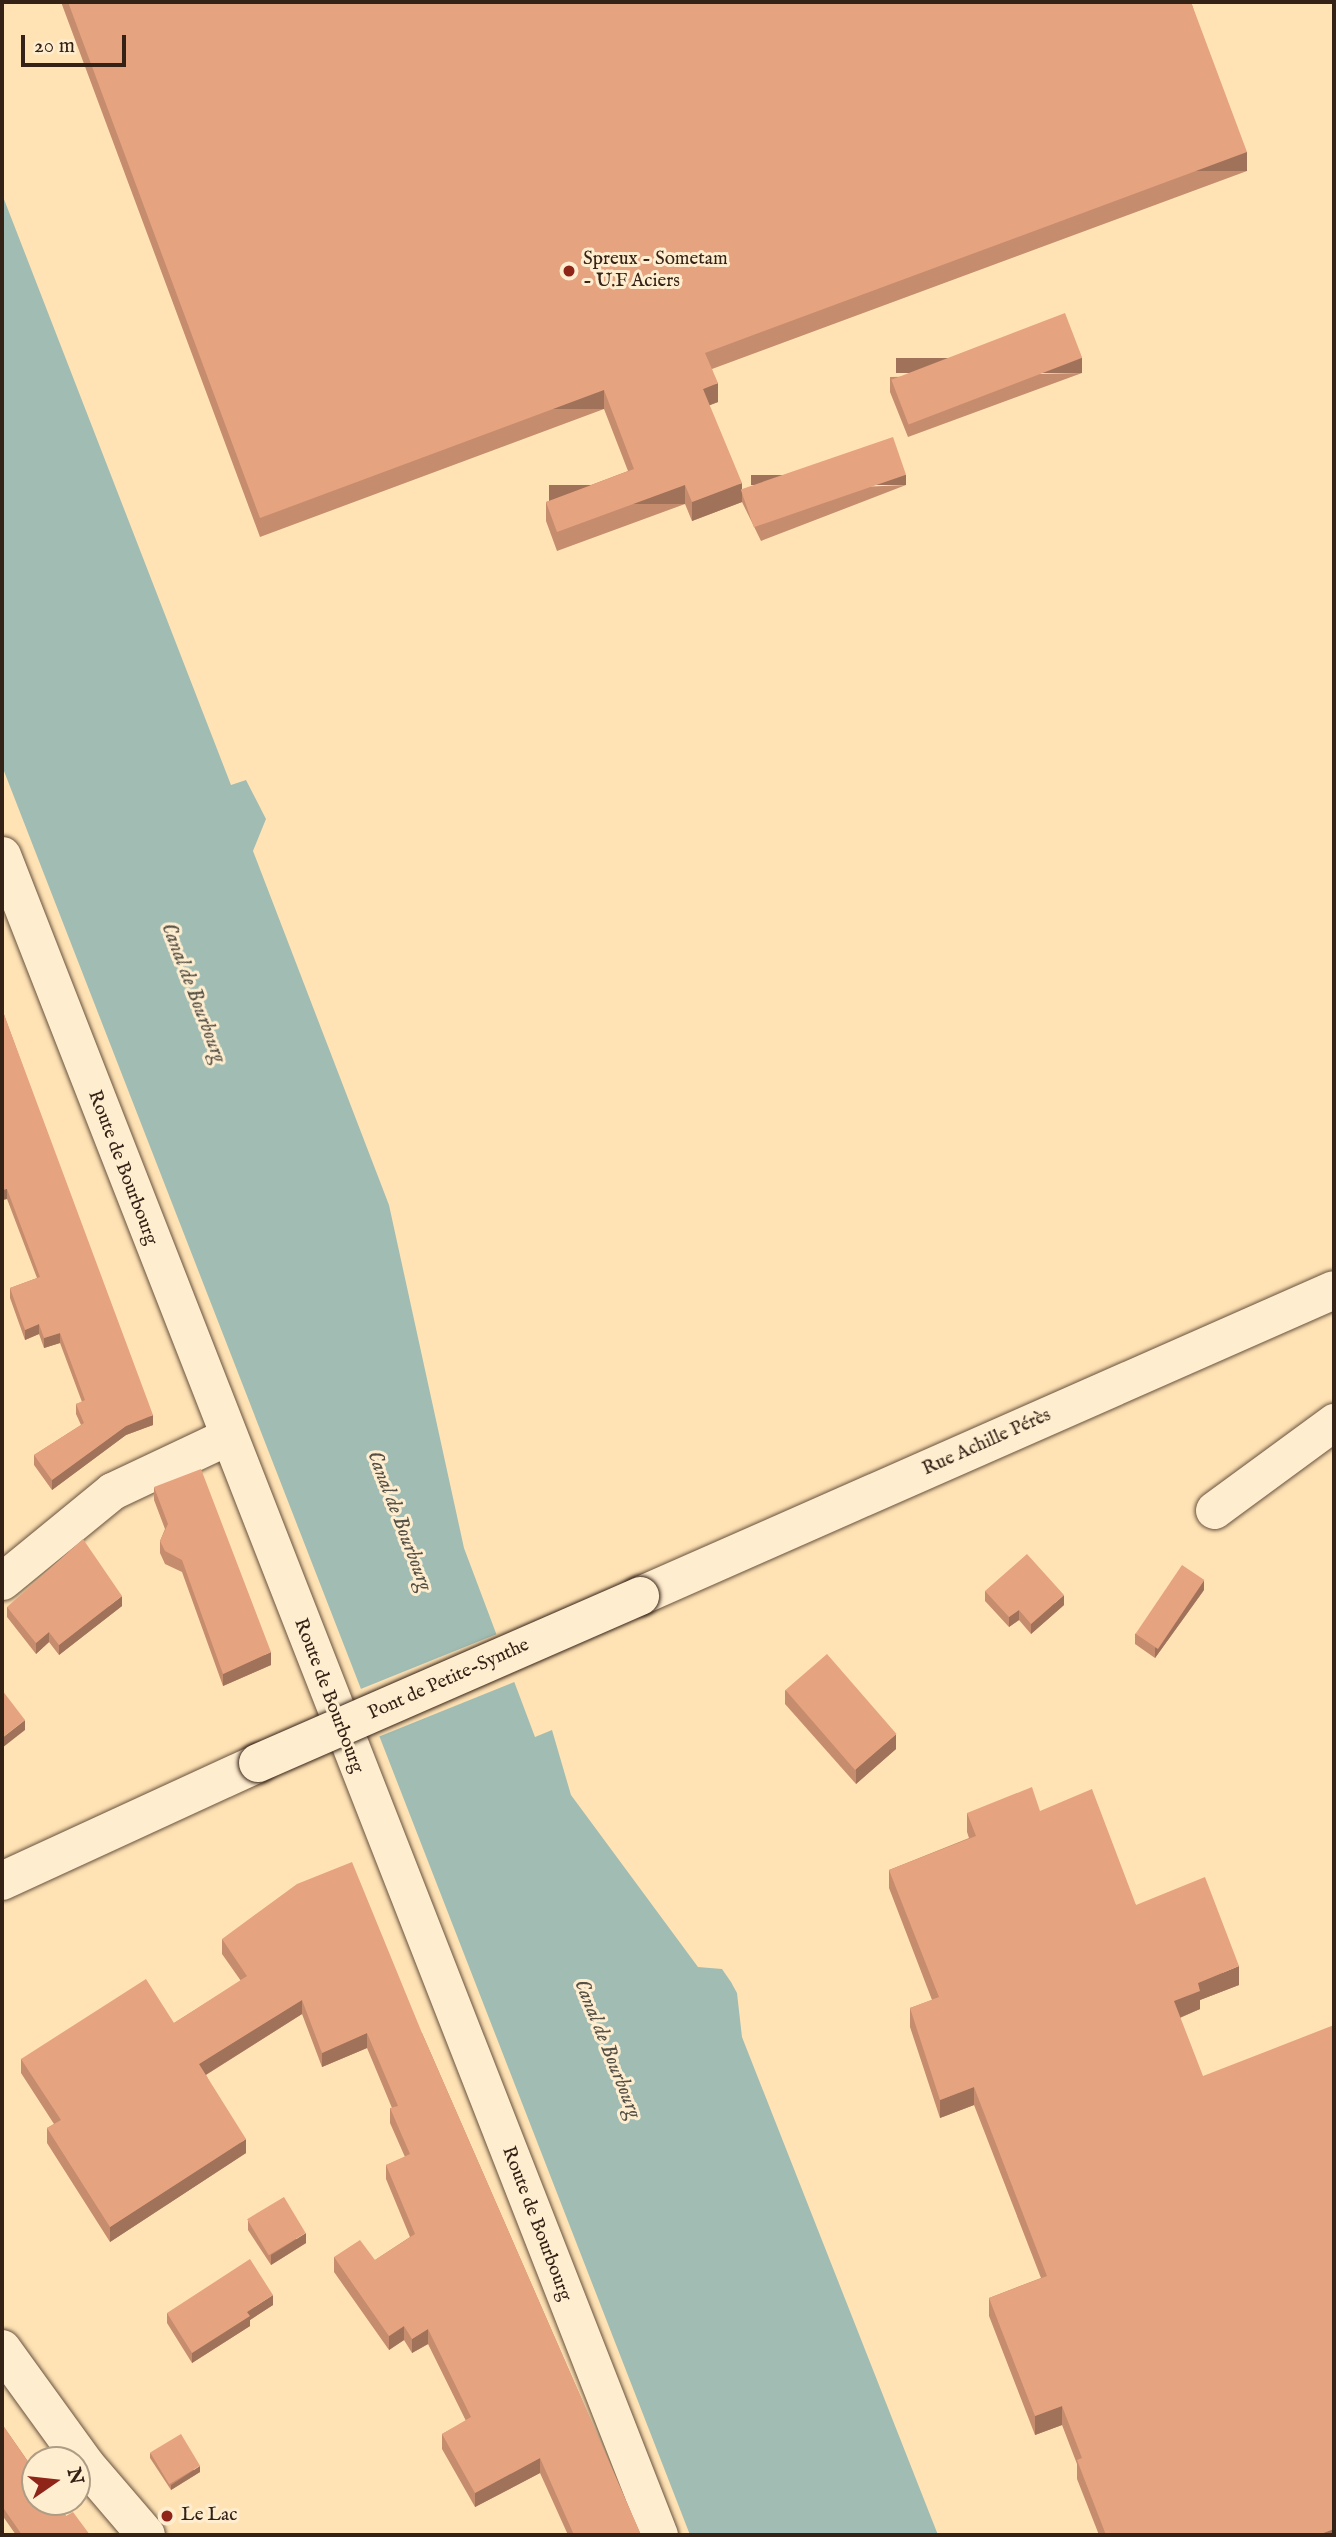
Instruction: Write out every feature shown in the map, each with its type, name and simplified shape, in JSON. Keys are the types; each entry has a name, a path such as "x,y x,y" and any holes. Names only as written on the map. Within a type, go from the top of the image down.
{"street":[{"name":"Route de Bourbourg","path":"2,855 226,1437 659,2535"},
{"name":"Rue Achille Pérès","path":"640,1596 1334,1290"},
{"path":"1214,1510 1334,1422"},
{"path":"2,1581 111,1491 226,1437"},
{"name":"Pont de Petite-Synthe","path":"258,1763 640,1596"},
{"path":"2,1854 258,1763"},
{"path":"2,1881 258,1763"},
{"path":"2,2349 86,2465 146,2535"}],"water":[{"name":"Canal de Bourbourg","path":"2,194 231,785 246,780 266,819 253,851 389,1205 464,1548 535,1737 552,1730 571,1795 698,1967 722,1969 737,1993 742,2037 938,2535 690,2535 2,766"}],"pier":[{"path":"497,1634 516,1681 378,1737 359,1690"}],"building":[{"name":"Spreux - Sometam - U.F Aciers","path":"68,2 1191,2 1247,152 705,353 718,383 703,389 742,483 692,502 685,485 557,532 546,502 634,469 604,390 260,518"},
{"path":"1065,313 1082,358 909,424 891,380"},
{"path":"893,437 906,475 754,527 741,489"},
{"path":"2,1009 153,1415 126,1426 52,1480 34,1455 84,1423 76,1404 85,1400 60,1333 44,1338 39,1324 25,1330 10,1288 40,1277 7,1189 2,1190"},
{"path":"201,1469 271,1652 223,1674 182,1560 165,1551 160,1541 168,1524 154,1487"},
{"path":"83,1539 122,1596 59,1645 49,1632 36,1643 7,1607"},
{"path":"1027,1554 1064,1595 1031,1624 1019,1610 1009,1617 985,1591"},
{"path":"1182,1565 1204,1580 1158,1649 1136,1634"},
{"path":"827,1654 897,1734 855,1770 785,1690"},
{"path":"2,1690 25,1720 2,1738"},
{"path":"1032,1787 1040,1811 1092,1789 1136,1905 1205,1877 1239,1966 1198,1983 1200,1991 1174,2001 1203,2076 1334,2025 1334,2529 1318,2535 1106,2535 1077,2460 1082,2458 1062,2406 1035,2416 989,2298 1047,2276 974,2087 940,2100 910,2008 939,1997 889,1870 976,1836 967,1813"},
{"path":"352,1862 422,2033 641,2535 574,2535 540,2458 475,2493 442,2434 471,2417 428,2329 412,2339 404,2326 389,2336 334,2257 360,2240 375,2260 415,2234 386,2165 410,2154 390,2108 398,2106 367,2033 322,2053 302,2000 199,2064 246,2139 110,2227 47,2128 61,2120 21,2059 146,1979 174,2023 247,1976 222,1939 297,1884"},
{"path":"284,2197 306,2233 269,2255 247,2219"},
{"path":"250,2259 273,2295 247,2312 250,2316 192,2353 167,2313"},
{"path":"2,2424 21,2452 21,2516 76,2516 90,2535 22,2535 2,2506"},
{"path":"181,2434 200,2466 169,2484 150,2453"}],"place":[{"name":"Spreux - Sometam - U.F Aciers","path":"569,271"},
{"name":"Le Lac","path":"167,2516"}]}
